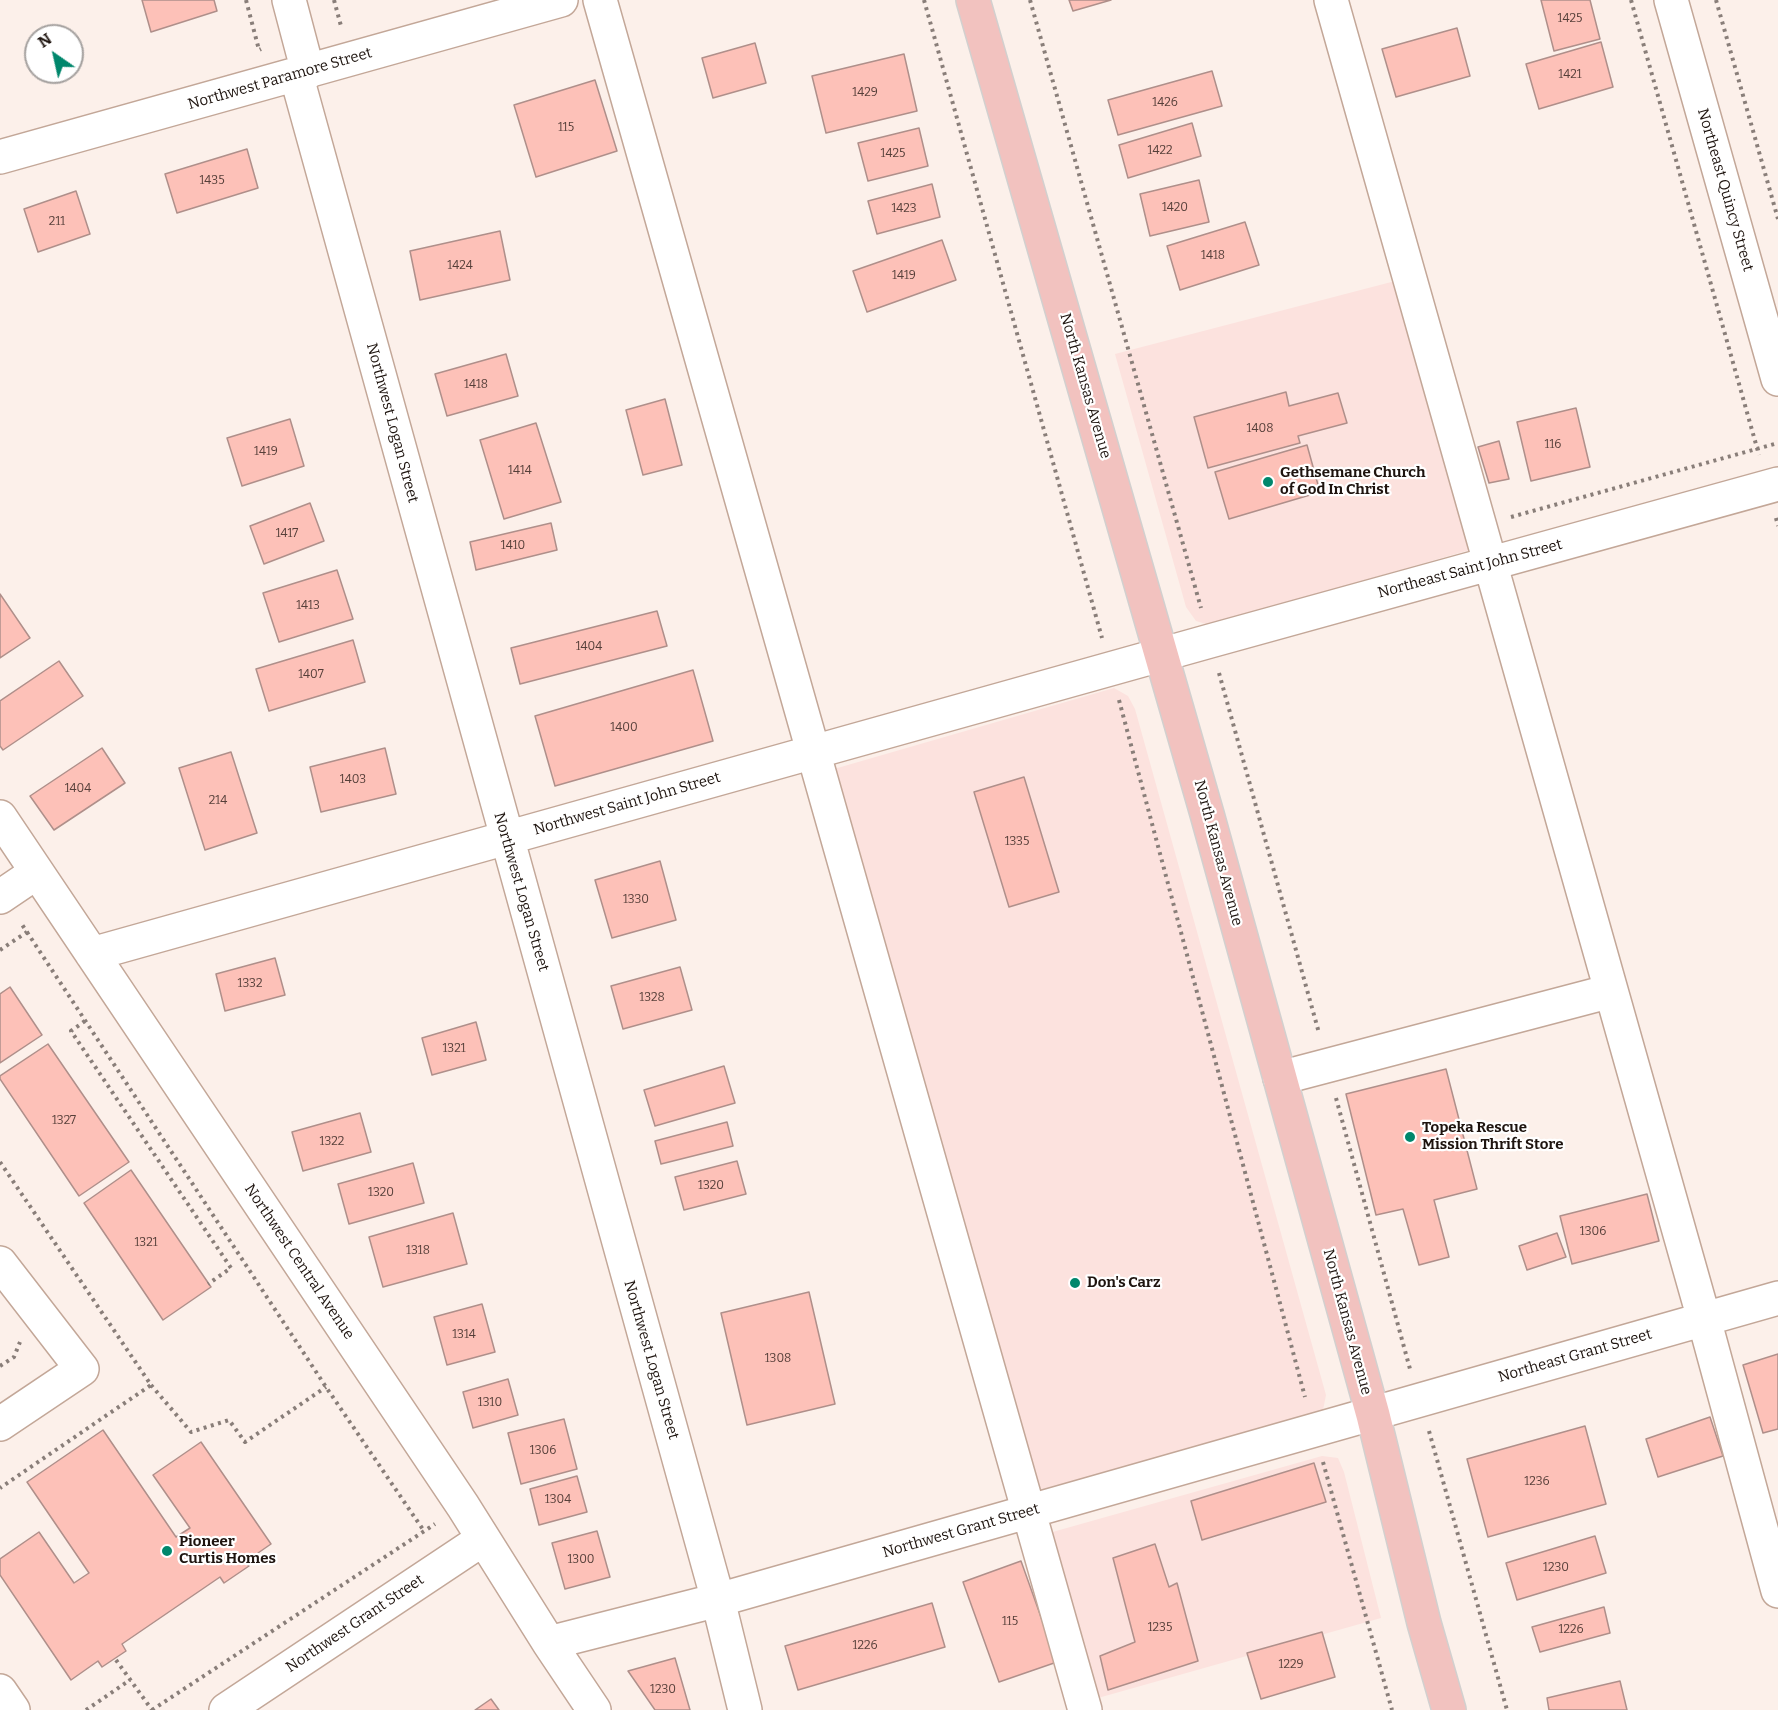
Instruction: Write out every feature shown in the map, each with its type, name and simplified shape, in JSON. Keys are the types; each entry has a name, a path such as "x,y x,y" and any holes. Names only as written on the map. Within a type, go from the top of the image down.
{"main road":[{"name":"North Kansas Avenue","path":"973,0 1162,654 1373,1415 1424,1623 1449,1710"}],"street":[{"name":"Northwest Logan Street","path":"289,0 302,73 506,838 718,1600 745,1710"},
{"name":"Northwest Paramore Street","path":"0,158 561,0"},
{"path":"600,0 1085,1710"},
{"path":"1331,0 1704,1319 1778,1591"},
{"name":"Northeast Quincy Street","path":"1671,0 1778,379"},
{"name":"Northeast Saint John Street","path":"1162,654 1772,486"},
{"name":"Northwest Saint John Street","path":"92,954 1162,654"},
{"name":"Northwest Central Avenue","path":"0,817 463,1506 594,1710"},
{"path":"0,897 37,872"},
{"path":"1280,1078 1611,991"},
{"path":"0,1263 82,1369 0,1424"},
{"name":"Northeast Grant Street","path":"1373,1415 1778,1298"},
{"name":"Northwest Grant Street","path":"549,1643 718,1600 1373,1415"},
{"name":"Northwest Grant Street","path":"236,1707 483,1539"},
{"path":"0,1691 13,1710"}],"path":[{"path":"246,0 259,50"},
{"path":"334,0 341,26"},
{"path":"924,0 1111,669 1314,1431 1392,1710"},
{"path":"1030,0 1507,1710"},
{"path":"1631,0 1758,449 1772,486 1778,526"},
{"path":"1716,0 1778,219"},
{"path":"1505,518 1778,443"},
{"path":"27,932 326,1387 424,1531"},
{"path":"85,1021 71,1031 231,1268 208,1284"},
{"path":"151,1385 191,1432 229,1420 244,1442 326,1387"},
{"path":"116,1660 152,1710 463,1506"},
{"path":"86,1710 130,1680"}],"shaded area":[{"path":"1399,280 1473,549 1209,625 1196,621 1186,607 1115,354"},
{"path":"1114,688 1128,696 1135,709 1326,1395 1323,1410 1313,1416 1036,1493 834,769"},
{"path":"1322,1456 1338,1458 1344,1472 1381,1618 1098,1698 1049,1533"}],"building":[{"path":"142,0 214,0 217,11 151,32"},
{"path":"1069,0 1111,0 1073,11"},
{"path":"1541,0 1590,0 1600,39 1554,51"},
{"path":"1457,28 1470,76 1396,97 1382,49"},
{"path":"1601,42 1613,87 1539,109 1526,64"},
{"path":"755,43 766,83 713,98 702,58"},
{"path":"904,54 917,111 826,133 812,76"},
{"path":"1212,71 1222,106 1118,135 1108,100"},
{"path":"595,80 617,151 536,177 514,105"},
{"path":"1192,123 1201,156 1128,178 1119,145"},
{"path":"919,128 928,166 868,181 858,143"},
{"path":"247,149 258,188 177,213 165,174"},
{"path":"1199,180 1209,222 1150,236 1140,194"},
{"path":"932,184 940,217 877,234 868,201"},
{"path":"76,191 90,234 38,252 24,209"},
{"path":"1245,222 1259,265 1180,290 1167,246"},
{"path":"500,231 510,280 420,300 410,251"},
{"path":"942,240 956,280 867,312 853,271"},
{"path":"506,354 518,396 447,416 435,374"},
{"path":"1286,392 1289,406 1338,393 1347,423 1298,436 1300,443 1208,468 1194,417"},
{"path":"665,399 682,465 643,475 626,410"},
{"path":"1576,408 1590,467 1531,481 1517,422"},
{"path":"290,419 304,466 242,486 227,438"},
{"path":"536,423 561,502 504,519 480,440"},
{"path":"1499,441 1509,479 1489,483 1478,447"},
{"name":"Gethsemane Church of God In Christ","path":"1307,445 1320,492 1229,519 1215,472"},
{"path":"310,503 324,541 264,564 250,526"},
{"path":"551,523 557,550 476,570 470,542"},
{"path":"337,570 353,619 279,642 263,593"},
{"path":"0,594 30,638 0,658"},
{"path":"657,611 667,646 520,684 511,648"},
{"path":"353,640 365,682 269,711 256,669"},
{"path":"59,661 83,696 3,750 0,746 0,701"},
{"path":"693,670 713,741 555,786 535,716"},
{"path":"102,748 125,783 54,830 30,796"},
{"path":"385,748 396,794 321,812 310,767"},
{"path":"231,752 257,833 205,850 179,768"},
{"path":"1024,777 1059,892 1009,907 974,792"},
{"path":"660,861 676,920 612,938 595,880"},
{"path":"275,958 285,995 225,1011 216,974"},
{"path":"680,967 692,1010 623,1029 611,986"},
{"path":"10,987 42,1035 0,1063 0,994"},
{"path":"476,1022 486,1060 432,1075 422,1038"},
{"path":"48,1044 129,1162 79,1196 0,1079 0,1076"},
{"path":"724,1066 735,1103 655,1126 644,1090"},
{"name":"Topeka Rescue Mission Thrift Store","path":"1446,1069 1477,1189 1434,1200 1449,1257 1419,1265 1403,1209 1376,1215 1346,1094"},
{"path":"360,1113 371,1152 303,1171 292,1132"},
{"path":"727,1122 733,1146 661,1164 655,1141"},
{"path":"737,1161 746,1194 684,1210 675,1177"},
{"path":"413,1163 424,1203 349,1224 338,1184"},
{"path":"131,1170 211,1287 163,1320 84,1203"},
{"path":"1647,1194 1659,1241 1572,1264 1560,1216"},
{"path":"453,1213 467,1264 383,1287 369,1237"},
{"path":"1557,1233 1566,1257 1527,1270 1519,1246"},
{"path":"809,1292 835,1404 747,1425 721,1313"},
{"path":"482,1304 495,1352 447,1365 434,1317"},
{"path":"1778,1354 1778,1429 1763,1433 1743,1365"},
{"path":"508,1379 518,1415 473,1428 463,1392"},
{"path":"1710,1417 1723,1456 1658,1477 1646,1439"},
{"path":"564,1419 577,1469 521,1484 508,1433"},
{"path":"1585,1426 1606,1504 1488,1537 1467,1459"},
{"name":"Pioneer Curtis Homes","path":"103,1430 176,1537 190,1528 153,1475 201,1442 271,1544 245,1562 249,1566 224,1583 220,1577 122,1644 126,1651 102,1667 98,1661 71,1680 0,1575 0,1559 39,1532 74,1583 89,1573 27,1482"},
{"path":"1314,1463 1326,1502 1202,1540 1191,1501"},
{"path":"577,1476 587,1512 539,1525 530,1489"},
{"path":"597,1531 610,1577 565,1589 552,1543"},
{"path":"1595,1536 1606,1573 1517,1600 1506,1563"},
{"path":"1155,1544 1169,1587 1177,1583 1198,1661 1108,1690 1100,1656 1135,1642 1113,1558"},
{"path":"1021,1561 1057,1662 999,1682 963,1582"},
{"path":"932,1603 945,1647 798,1690 785,1646"},
{"path":"1604,1607 1610,1633 1540,1652 1532,1627"},
{"path":"1322,1632 1335,1677 1261,1699 1247,1653"},
{"path":"675,1658 690,1710 655,1710 628,1671"},
{"path":"1620,1681 1627,1710 1549,1710 1547,1698"},
{"path":"491,1699 499,1710 475,1710"}],"place":[{"name":"Gethsemane Church of God In Christ","path":"1268,482"},
{"name":"Topeka Rescue Mission Thrift Store","path":"1410,1137"},
{"name":"Don's Carz","path":"1075,1283"},
{"name":"Pioneer Curtis Homes","path":"167,1551"}]}
